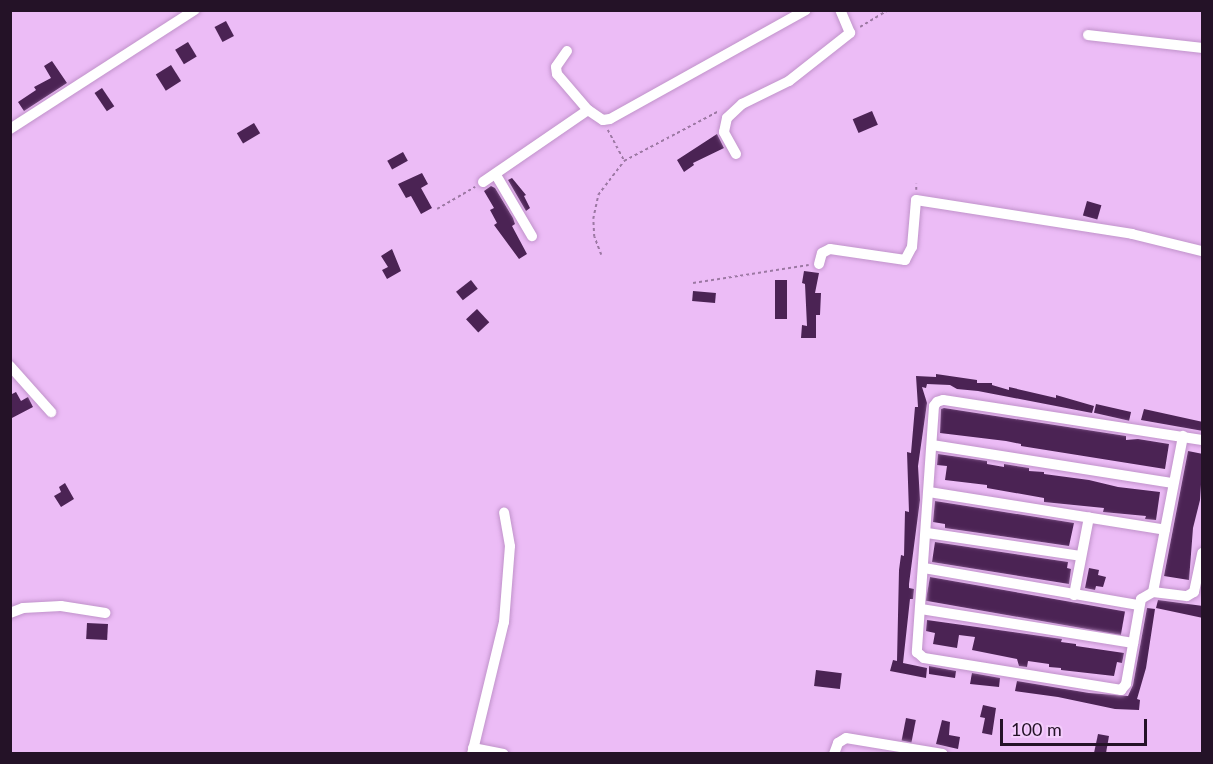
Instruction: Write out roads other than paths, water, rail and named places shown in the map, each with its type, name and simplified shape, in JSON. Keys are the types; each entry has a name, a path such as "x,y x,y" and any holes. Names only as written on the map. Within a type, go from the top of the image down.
{"street":[{"path":"10,129 195,10"},
{"path":"567,51 556,67 557,74 588,110 603,120 617,116 806,10"},
{"path":"736,154 724,132 724,125 732,111 754,97 789,81 850,33 840,10"},
{"path":"1088,35 1203,48"},
{"path":"478,185 496,175 588,110"},
{"path":"496,175 532,236"},
{"path":"819,264 822,253 830,249 905,260 912,247 916,200 1132,234 1203,251"},
{"path":"10,366 51,412"},
{"path":"1203,440 943,400 934,406 927,533 916,648 918,654 924,658 1117,691 1123,689 1126,684 1139,605 1143,596 1153,592 1187,596 1194,592 1203,553"},
{"path":"1153,592 1183,436"},
{"path":"932,445 1173,483"},
{"path":"929,492 1165,530"},
{"path":"503,753 472,751 504,622 510,546 504,513"},
{"path":"1074,595 1089,517"},
{"path":"927,533 1080,556"},
{"path":"924,568 1139,605"},
{"path":"10,613 23,608 61,606 105,613"},
{"path":"921,609 1133,643"},
{"path":"834,753 838,743 846,738 943,753"}]}
